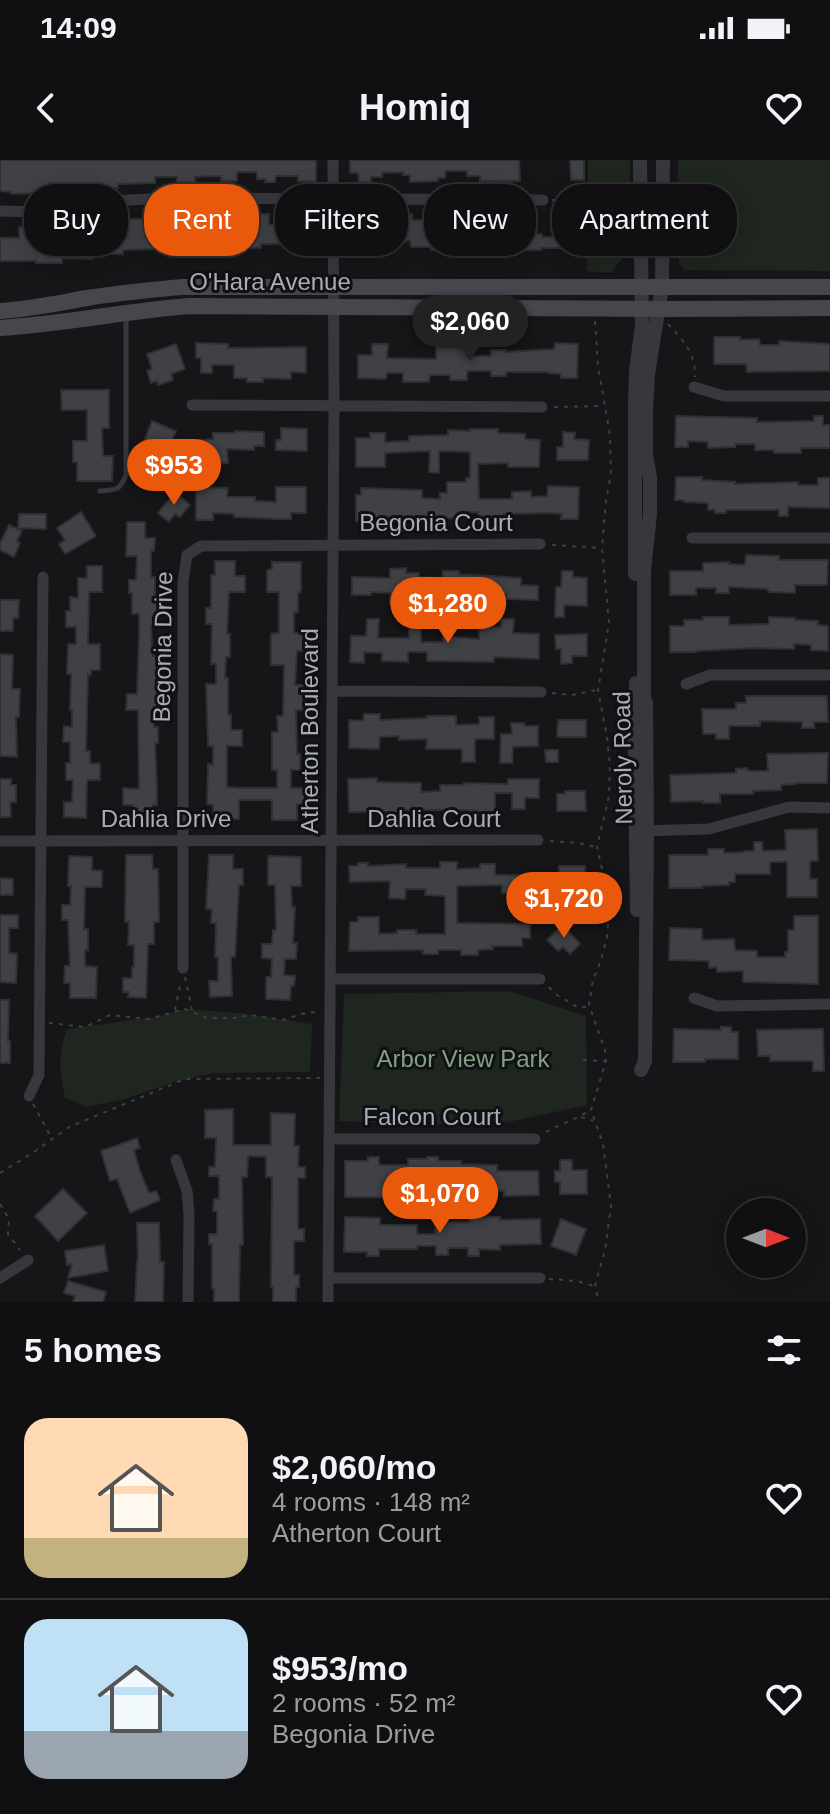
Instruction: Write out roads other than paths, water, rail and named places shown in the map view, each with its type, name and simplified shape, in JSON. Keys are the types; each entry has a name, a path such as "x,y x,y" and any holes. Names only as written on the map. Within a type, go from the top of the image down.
{"main road":[{"name":"O'Hara Avenue","path":"0,311 41,308 88,298 181,287 830,287"},
{"name":"O'Hara Avenue","path":"0,328 189,306 595,308 641,309 664,316 830,308"}],"street":[{"name":"Atherton Boulevard","path":"333,160 334,184"},
{"name":"Neroly Road","path":"640,160 642,325 635,403 641,831 645,1061 641,1070 637,1061 641,831 646,703 644,587 650,514 646,412 655,324 664,316 663,160"},
{"path":"0,211 52,211 107,201 275,198"},
{"path":"408,199 543,200"},
{"name":"Atherton Boulevard","path":"328,1302 335,256"},
{"path":"694,387 724,396 830,396"},
{"path":"192,405 542,407"},
{"path":"692,538 830,538"},
{"name":"Begonia Court","path":"333,546 540,544"},
{"name":"Begonia Drive","path":"185,841 183,582 187,555 201,546 333,546"},
{"path":"29,1096 39,1075 43,577"},
{"path":"686,684 710,675 830,675"},
{"path":"332,691 541,692"},
{"path":"641,831 709,829 789,807 830,808"},
{"name":"Dahlia Court","path":"331,841 538,840"},
{"name":"Dahlia Drive","path":"0,841 331,841"},
{"path":"183,968 185,841"},
{"path":"330,979 540,979"},
{"path":"694,998 717,1006 830,1004"},
{"name":"Falcon Court","path":"329,1139 535,1139"},
{"path":"176,1160 187,1191 188,1302"},
{"path":"0,1278 28,1260"},
{"path":"329,1278 540,1278"}],"lane":[{"path":"100,491 115,491 126,475 126,313"}],"park label":[{"name":"Arbor View Park","path":"463,1059"}]}
